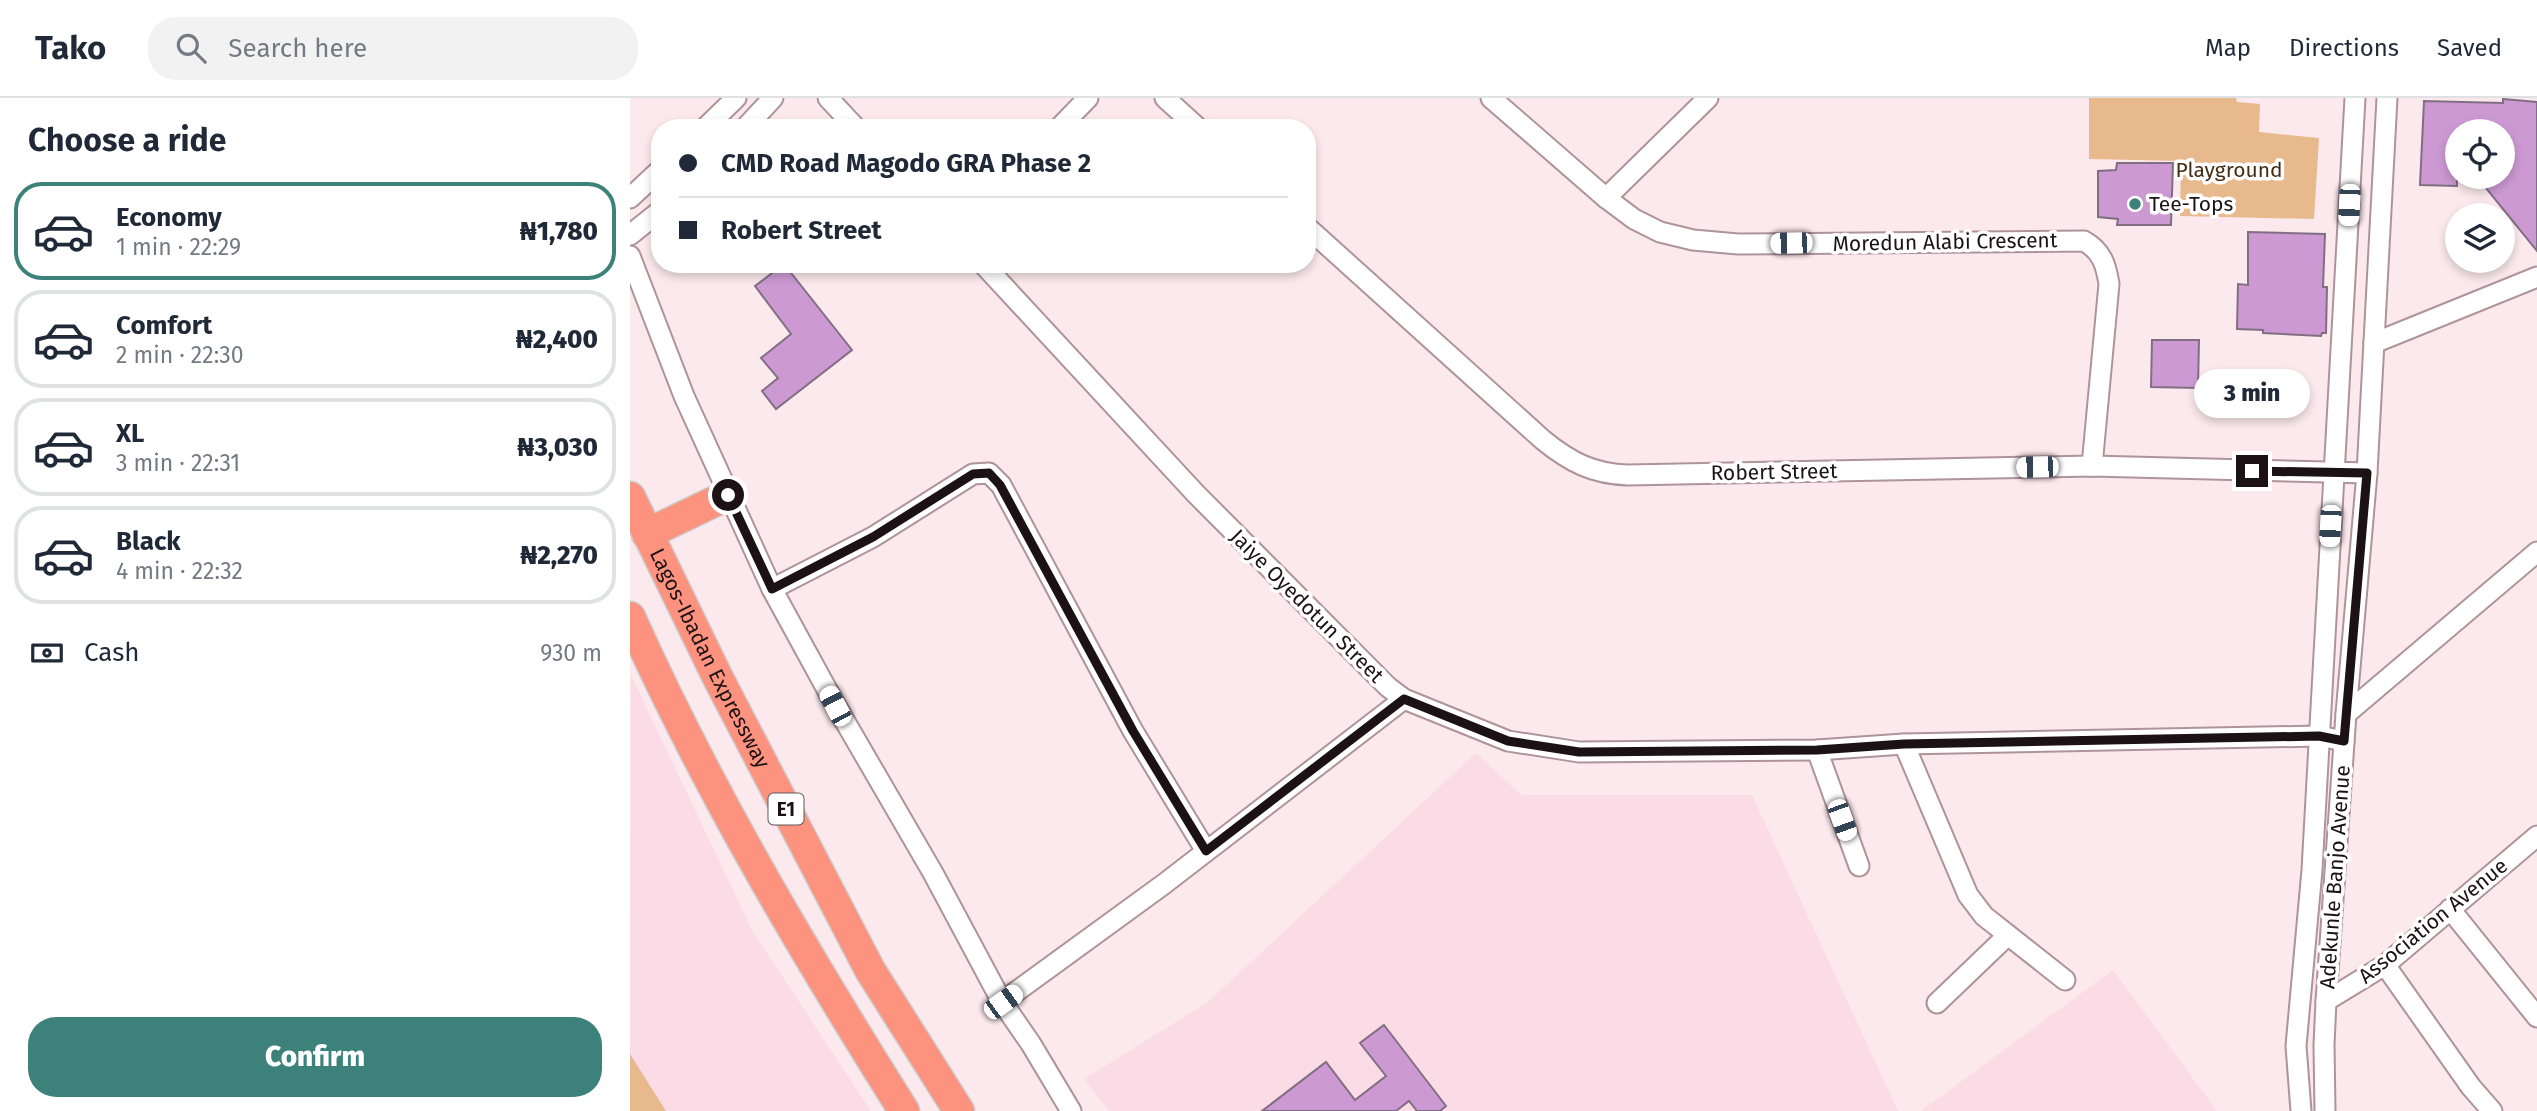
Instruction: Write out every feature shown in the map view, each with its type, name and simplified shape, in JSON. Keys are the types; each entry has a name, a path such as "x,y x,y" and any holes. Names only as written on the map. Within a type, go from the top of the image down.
{"highway":[{"path":"647,534 728,495"},
{"name":"Lagos-Ibadan Expressway","path":"630,497 718,678 870,970 959,1111"},
{"name":"E1","path":"630,617 657,678 766,882 904,1111"}],"street":[{"path":"715,119 736,98"},
{"path":"753,119 773,98"},
{"path":"828,98 848,119"},
{"path":"1068,119 1088,98"},
{"path":"1165,98 1188,119"},
{"name":"Moredun Alabi Crescent","path":"1491,98 1606,198 1634,219 1660,232 1693,240 1738,244 2084,241 2096,247 2106,265 2109,284 2092,466"},
{"path":"1606,198 1709,98"},
{"name":"Adekunle Banjo Avenue","path":"2301,1111 2296,1046 2312,870 2355,98"},
{"name":"Adekunle Banjo Avenue","path":"2325,1111 2326,1001 2346,714 2367,473 2387,98"},
{"path":"630,198 651,178"},
{"path":"630,235 651,218"},
{"name":"Robert Street","path":"1316,235 1543,440 1569,460 1593,471 1628,475 2092,466 2367,473"},
{"path":"630,257 684,396 772,589 835,706 933,873 1003,1002 1071,1111"},
{"name":"Jaiye Oyedotun Street","path":"991,273 1196,494 1369,669 1404,699 1508,741 1579,752 1817,750 1904,744 2319,736 2344,741"},
{"path":"2374,343 2537,277"},
{"path":"772,589 873,537 973,474 989,473 1000,485 1133,731 1206,851"},
{"path":"2346,714 2537,552"},
{"path":"1003,1002 1404,699"},
{"path":"1904,744 1968,895 1984,916 2065,980"},
{"path":"1817,750 1859,866"},
{"name":"Association Avenue","path":"2326,1001 2385,965 2537,836"},
{"path":"2451,909 2537,1017"},
{"path":"1937,1003 2008,935"},
{"path":"2385,965 2471,1087 2492,1111"}],"shaded area":[{"path":"631,675 753,932 871,1111 666,1111 630,1054"},
{"path":"1476,753 1521,795 1752,795 1898,1111 1109,1111 1084,1079 1208,1002"},
{"path":"2113,970 2217,1111 1921,1111"}],"green space":[{"name":"Playground","path":"2089,98 2236,98 2237,102 2260,104 2259,132 2319,138 2314,219 2180,216 2181,161 2089,159"},
{"path":"630,1054 666,1111 630,1111"}],"building":[{"path":"2503,99 2537,102 2537,251 2515,224 2515,203 2498,203 2487,189 2515,189 2515,119 2445,119 2445,186 2420,185 2424,101 2503,103"},
{"name":"Tee-Tops","path":"2117,163 2173,163 2171,225 2117,225 2118,219 2098,217 2098,171 2116,170"},
{"path":"2248,232 2325,234 2323,287 2327,287 2326,333 2321,336 2237,329 2238,284 2248,285"},
{"path":"772,273 791,273 852,350 776,409 762,391 778,378 761,358 791,334 755,286"},
{"path":"2152,340 2199,340 2198,388 2151,387"},
{"path":"1384,1025 1446,1106 1440,1111 1417,1111 1409,1101 1396,1111 1262,1111 1326,1062 1355,1100 1386,1076 1360,1043"}],"place":[{"name":"Tee-Tops","path":"2135,204"}],"route":[{"path":"728,495 772,589 873,537 973,474 989,473 1000,485 1133,731 1206,851 1404,699 1508,741 1579,752 1817,750 1904,744 2319,736 2344,741 2367,473 2252,471"}]}
